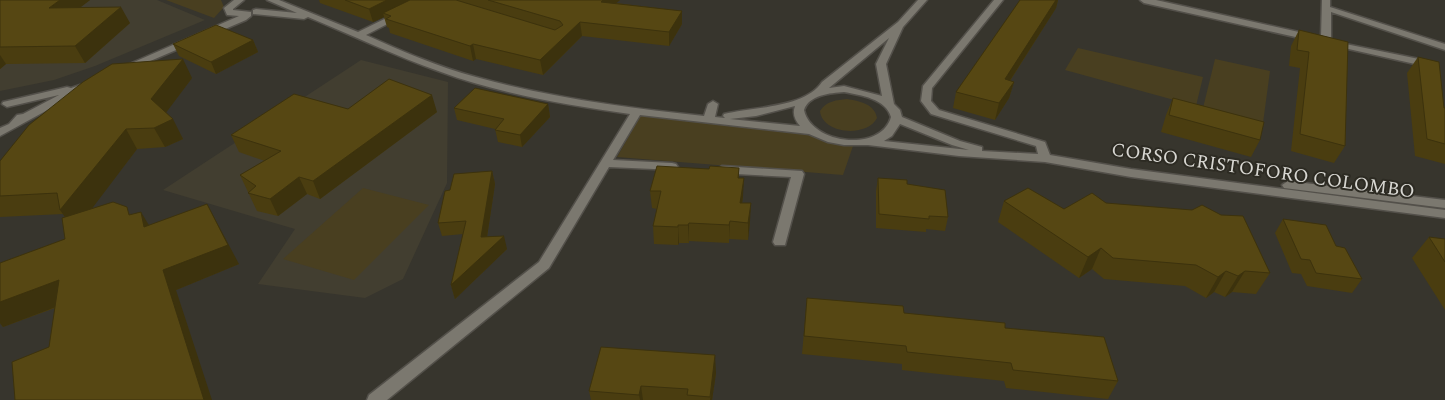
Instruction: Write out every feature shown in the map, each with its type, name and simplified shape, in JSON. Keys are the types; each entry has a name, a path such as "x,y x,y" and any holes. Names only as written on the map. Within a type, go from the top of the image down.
{"street":[{"path":"217,28 228,6 240,0"},
{"path":"228,6 234,14 246,14 256,12 270,5 271,0"},
{"name":"CORSO CRISTOFORO COLOMBO","path":"271,0 357,36 470,79 547,98 636,111 811,131 837,142 868,142 960,153 1045,158 1131,173 1445,214"},
{"path":"357,36 430,0 442,4"},
{"path":"820,92 826,84 901,24 923,0"},
{"path":"999,0 927,88 926,101 935,112 1041,144 1045,158"},
{"path":"1144,0 1415,61"},
{"path":"1326,41 1326,4 1445,47"},
{"name":"CORSO CRISTOFORO COLOMBO","path":"256,12 311,16"},
{"path":"110,75 243,18 246,14"},
{"path":"896,118 889,105 881,64 901,24"},
{"path":"3,104 88,84 6,130"},
{"name":"CORSO CRISTOFORO COLOMBO","path":"708,119 756,113 805,100 820,92 844,89 874,95 889,105"},
{"path":"805,100 800,108 799,116 803,124 811,131"},
{"path":"3,104 16,105 22,108 23,113 6,130"},
{"path":"708,119 714,104"},
{"path":"375,400 544,265 636,111"},
{"name":"CORSO CRISTOFORO COLOMBO","path":"868,142 889,133 895,126 896,118 956,143 1000,154"},
{"name":"CORSO CRISTOFORO COLOMBO","path":"1075,164 1085,161 1445,204"},
{"path":"605,164 681,168"},
{"path":"710,169 798,174 780,242"}],"shaded area":[{"path":"30,0 157,0 205,20 95,66 54,80 0,91 0,23"},
{"path":"166,0 221,0 224,7 214,18"},
{"path":"1078,48 1203,77 1196,106 1065,70"},
{"path":"1215,59 1270,71 1263,123 1203,108"},
{"path":"361,60 448,82 447,183 403,279 365,298 258,284 295,229 163,190"},
{"path":"847,99 870,106 876,113 877,118 864,129 855,131 836,129 828,125 820,111 822,108 829,103"},
{"path":"641,115 810,133 825,140 853,146 843,175 617,157"},
{"path":"363,188 429,205 354,280 283,259"}],"building":[{"path":"0,0 60,0 49,8 121,7 75,46 0,47"},
{"path":"345,0 387,0 369,9"},
{"path":"410,0 456,0 555,30 563,25 560,21 488,0 603,0 601,2 682,11 669,32 580,22 540,60 473,44 470,46 386,19 391,16 383,13"},
{"path":"1020,0 1056,0 1005,79 1014,82 999,103 956,92"},
{"path":"216,25 253,40 211,62 173,44"},
{"path":"1299,30 1348,42 1345,146 1300,134 1309,52 1297,50"},
{"path":"1418,57 1439,62 1445,108 1445,144 1427,139"},
{"path":"183,59 151,99 173,119 154,128 126,129 60,210 57,193 0,196 0,161 29,125 83,82 112,64"},
{"path":"389,79 432,95 313,181 299,177 270,199 248,193 256,186 240,175 281,151 231,135 294,94 348,109"},
{"path":"475,88 548,104 520,135 495,130 504,119 454,108"},
{"path":"1173,98 1264,122 1260,140 1169,115"},
{"path":"657,166 709,169 710,166 739,168 738,178 744,178 740,203 751,203 748,223 730,221 729,225 689,223 688,225 678,225 678,227 653,226 661,191 650,191"},
{"path":"492,171 481,237 504,236 451,285 466,221 438,223 445,191 450,190 454,174"},
{"path":"878,178 907,180 907,184 945,190 948,217 929,216 929,219 879,214"},
{"path":"1028,188 1064,209 1092,193 1106,203 1192,210 1202,205 1221,215 1243,216 1270,273 1245,271 1238,276 1226,271 1218,277 1196,265 1113,258 1101,248 1088,257 1004,201"},
{"path":"113,202 127,207 129,215 141,212 144,227 207,204 228,245 163,270 204,400 15,400 12,362 49,347 59,280 0,302 0,263 65,239 62,218"},
{"path":"1283,219 1326,225 1336,246 1345,248 1362,279 1316,273 1310,260 1301,259"},
{"path":"1429,237 1445,239 1445,262"},
{"path":"807,298 903,306 904,313 1005,323 1005,328 1104,337 1118,381 1013,370 1011,363 907,352 906,346 804,336"},
{"path":"601,347 715,355 710,397 687,395 688,389 641,386 639,395 589,391"}]}
